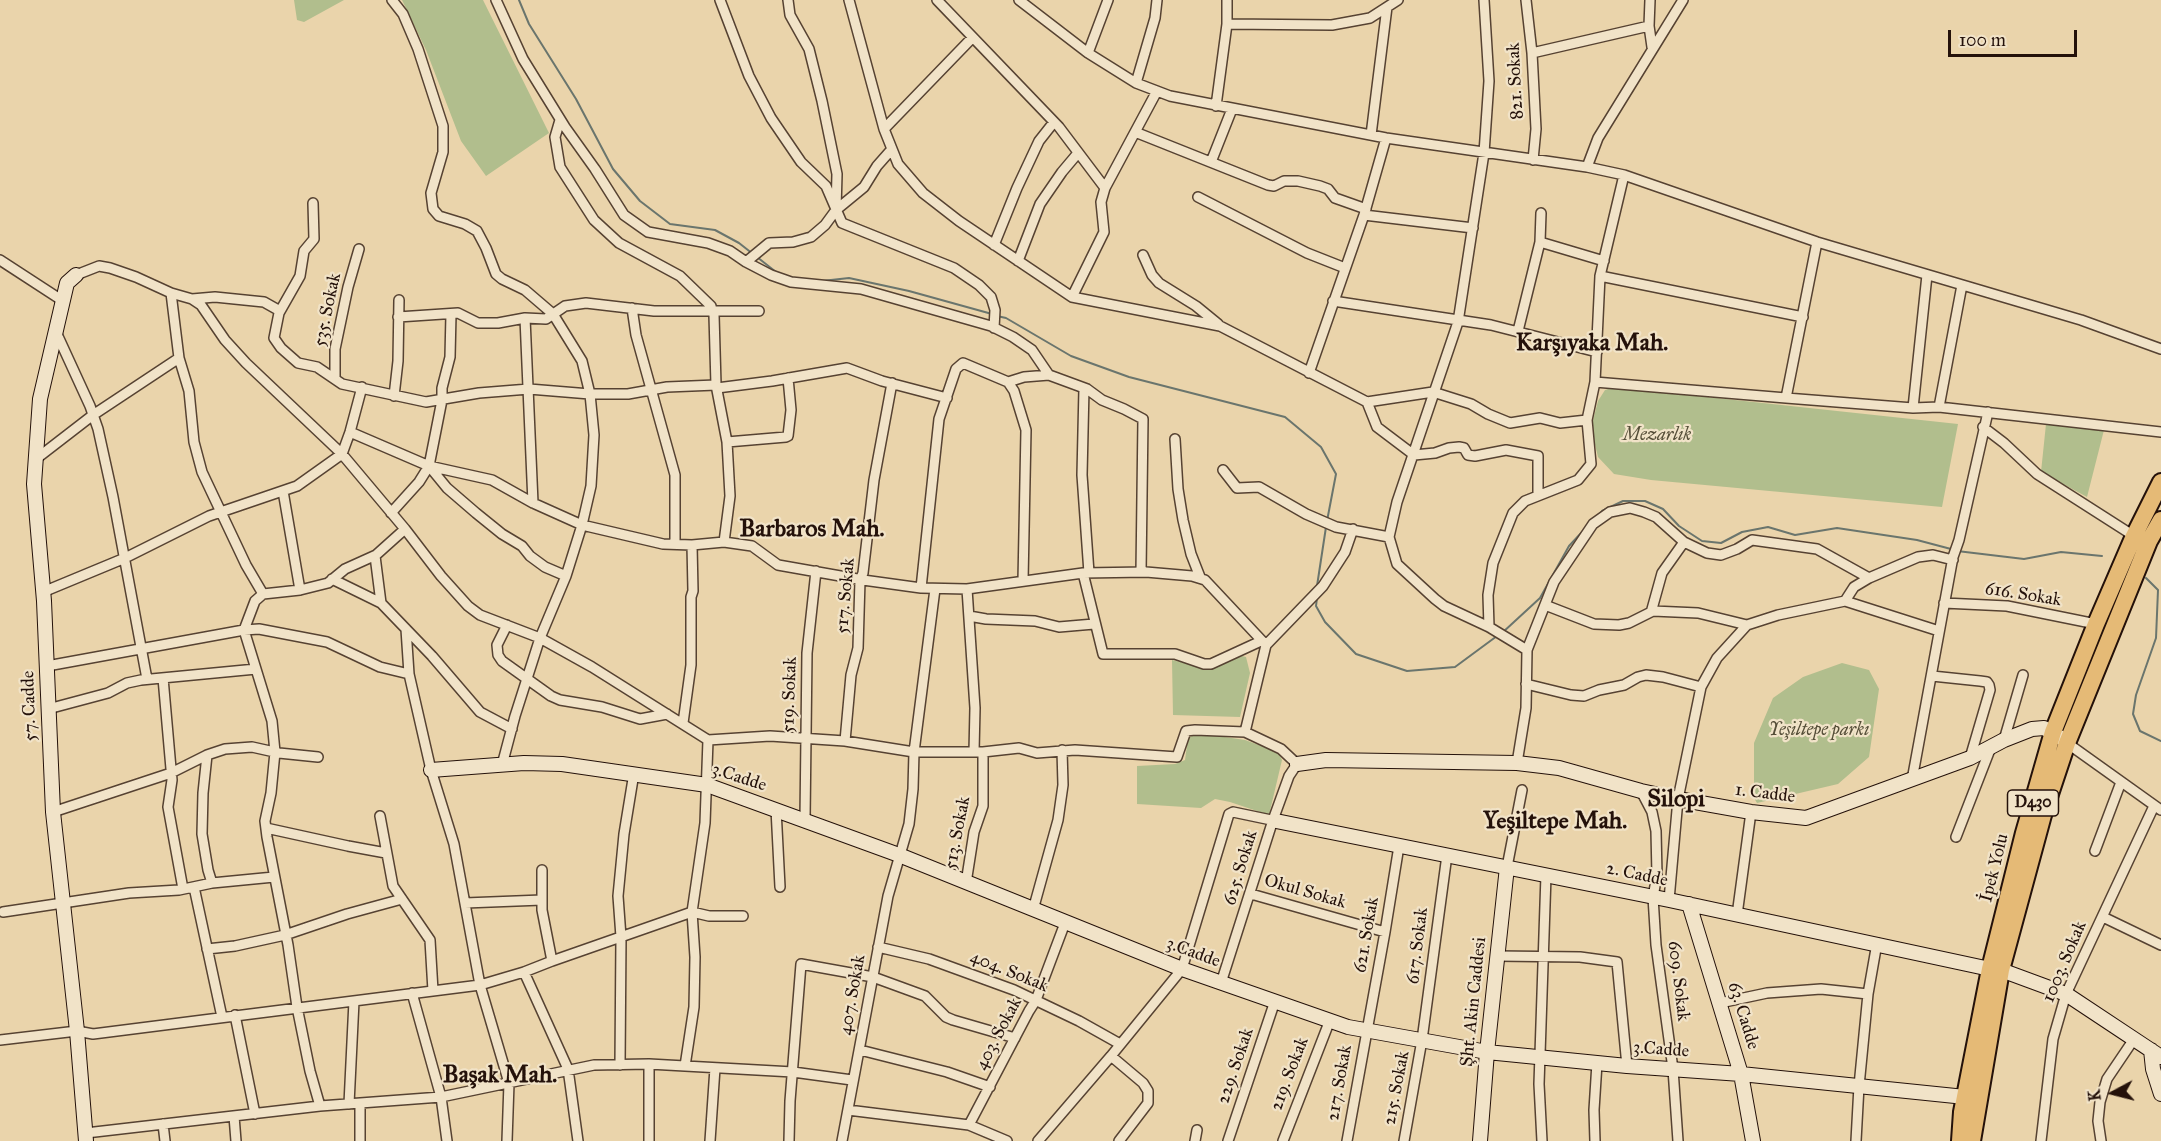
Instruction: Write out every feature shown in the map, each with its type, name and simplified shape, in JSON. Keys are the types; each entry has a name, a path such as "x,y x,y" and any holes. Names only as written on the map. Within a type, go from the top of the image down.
{"highway":[{"name":"İpek Yolu","path":"1960,1141 1965,1097 1996,970 2024,833 2053,732 2096,624 2148,542 2161,482"},
{"name":"D430","path":"1972,1141 1996,970 2043,815 2067,743 2148,542 2161,520"}],"street":[{"path":"392,0 403,14 418,49 442,126 443,153 431,193 433,209 439,216 465,224 477,231 496,274 525,290 553,314 582,361 590,394 594,435 591,486 582,525 566,576 540,638 502,765"},
{"path":"496,0 523,59 560,120 624,215 648,232 708,243 730,251 791,282 861,289 968,318 1013,337 1032,350 1049,375"},
{"path":"720,0 748,76 771,118 801,162 826,186 842,223 954,268 979,285 992,297 995,310 994,328"},
{"path":"788,0 790,15 809,49 822,101 837,174 836,210"},
{"path":"849,0 891,149 898,164 923,192 959,221 1072,297 1220,326"},
{"path":"937,0 1054,122 1105,188"},
{"path":"1018,0 1088,53 1136,83 1170,96 1386,138 1587,167 1624,175 1817,242 2081,320 2161,349"},
{"path":"1088,53 1108,0"},
{"path":"1136,83 1155,18 1157,0"},
{"path":"1216,106 1227,24 1227,0"},
{"path":"1227,24 1332,25 1370,18 1398,0"},
{"path":"1484,0 1489,81 1484,153 1458,322 1397,502 1389,537 1397,564 1435,599 1527,650"},
{"name":"821. Sokak","path":"1526,0 1532,53 1536,129 1533,160"},
{"path":"1650,0 1649,26 1652,47"},
{"path":"1587,167 1598,138 1683,0"},
{"path":"1371,135 1387,7"},
{"path":"1532,53 1649,26"},
{"path":"884,129 972,38"},
{"path":"1072,297 1104,232 1101,202 1105,188 1157,91"},
{"path":"1211,162 1232,109"},
{"path":"560,120 555,136 560,167 594,220 619,243 680,276 711,306 714,315 717,386 727,442 730,496 724,542"},
{"path":"994,244 1039,141 1054,122"},
{"path":"1135,132 1268,185 1274,186 1284,181 1298,181 1328,189 1335,198 1365,212 1473,228"},
{"path":"1309,373 1365,212 1386,138"},
{"path":"748,261 769,243 793,242 810,237 825,225 836,210 864,188 876,166 891,149"},
{"path":"1018,261 1040,204 1078,153"},
{"path":"1489,627 1488,595 1493,563 1513,513 1538,494 1578,480 1591,464 1587,420 1595,382 1600,276 1624,175"},
{"path":"1198,197 1307,253 1345,268"},
{"path":"313,203 314,239 304,251 300,276 280,311 274,338 281,348 298,363 317,367 342,384 426,402 479,393 529,389 590,394 628,394 667,387 717,386 788,378 847,368 947,398"},
{"path":"1518,331 1540,242 1541,213"},
{"path":"1540,242 1604,261"},
{"path":"1786,398 1817,242"},
{"name":"535. Sokak","path":"334,379 335,350 348,287 359,249"},
{"path":"1143,255 1152,275 1159,283 1196,306 1220,326 1367,402 1433,392 1472,404 1510,423 1540,418 1560,423 1587,420"},
{"path":"0,260 63,301"},
{"path":"76,275 99,266 136,277 171,293 192,298 215,297 264,302 280,311"},
{"name":"57. Cadde","path":"76,275 67,283 40,399 34,484 43,592 52,812 77,1031 86,1137"},
{"path":"1600,276 1803,317"},
{"path":"1913,408 1927,276"},
{"path":"1939,407 1962,285"},
{"path":"171,293 179,358 189,392 194,442 202,472 246,565 263,594"},
{"path":"192,298 201,305 225,340 246,363 342,454 468,606 480,615 540,638 708,740 770,736 845,741 914,752 978,752 1019,748 1038,753 1062,750 1177,757 1186,731 1245,732 1281,749 1297,764"},
{"path":"394,396 398,361 399,300"},
{"path":"1333,301 1518,331 1597,352"},
{"path":"398,317 458,313 478,322 498,323 525,318 546,319 573,303 654,311 759,311"},
{"path":"632,308 636,335 675,475 675,544"},
{"path":"391,513 419,482 429,466 442,399 442,388 450,357 451,314"},
{"path":"525,318 533,503"},
{"path":"56,332 93,415 105,463 147,679"},
{"path":"36,459 93,415 179,358"},
{"path":"921,588 939,419 956,369 963,363 1008,382 1014,391 1026,430 1023,581"},
{"path":"1008,382 1024,377 1049,375 1084,388 1101,400 1143,419 1141,572"},
{"path":"727,442 788,436 791,410 788,378"},
{"path":"1595,382 1913,408 1939,407 2161,432"},
{"name":"517. Sokak","path":"845,741 851,675 858,648 860,580 864,573 873,480 892,383"},
{"path":"43,592 124,558 221,512 297,486 342,454 362,387"},
{"path":"1084,388 1082,475 1086,573 1094,624 1103,654 1175,654 1210,664 1263,643 1300,611 1323,586 1345,552 1353,529"},
{"path":"1367,402 1377,427 1414,455 1459,447 1464,448 1468,455 1475,456 1506,450 1538,456 1538,494"},
{"path":"1911,780 1953,559 1988,412"},
{"path":"1983,427 2037,474 2148,542"},
{"path":"350,432 429,466 492,480 533,503 582,525 663,544 692,545 724,542 752,546 778,565 860,580 921,588 967,589 1086,573 1141,572 1200,577 1263,643"},
{"path":"1175,439 1178,489 1191,554 1200,577"},
{"path":"429,466 447,489 484,520 522,546 544,567 566,576"},
{"path":"1223,470 1237,488 1259,487 1324,522 1389,537"},
{"path":"283,491 300,590"},
{"path":"1517,763 1526,708 1527,650 1554,582 1593,524 1610,512 1630,508 1656,517 1684,543 1707,553 1721,555 1752,540 1818,549 1869,578"},
{"path":"320,1106 310,1071 297,1007 266,828 275,752 272,721 244,630 255,601 263,594 300,590 328,583 345,569 375,556 405,529"},
{"path":"1653,611 1652,605 1662,573 1684,543"},
{"path":"683,723 691,666 692,545"},
{"path":"1845,601 1854,587 1918,557 1933,555 1953,559"},
{"path":"375,556 381,603"},
{"name":"519. Sokak","path":"805,819 807,652 816,572"},
{"path":"332,579 381,603 432,656 480,712 512,729"},
{"name":"407. Sokak","path":"842,1141 888,896 909,824 914,752 935,589"},
{"name":"513. Sokak","path":"966,883 974,832 983,806 970,669 967,589"},
{"path":"1669,900 1678,799 1701,687 1717,658 1748,626 1778,615 1845,601 1939,631"},
{"name":"616. Sokak","path":"1944,603 2007,606 2096,624"},
{"path":"1545,605 1594,624 1620,625 1653,611 1698,613 1748,626"},
{"path":"969,616 1035,621 1059,627 1094,624"},
{"path":"507,625 497,645 498,655 502,661 560,700 602,707 640,719 667,714"},
{"path":"47,666 259,629 327,642 373,664 409,674"},
{"path":"406,629 409,674 431,770 454,844 480,985 509,1083 507,1141"},
{"path":"1245,732 1263,643"},
{"path":"48,709 108,693 127,683 147,679 256,669"},
{"path":"1526,684 1584,696 1599,690 1624,685 1646,675 1701,687"},
{"path":"2004,740 2023,675"},
{"path":"1932,676 1987,682 1989,685 1990,690 1970,758"},
{"path":"164,678 172,780 168,807 183,889"},
{"name":"1. Cadde","path":"1297,764 1326,760 1517,763 1559,768 1678,799 1750,812 1806,818 1970,758 2004,740 2032,729 2044,728 2053,732"},
{"path":"2053,732 2158,808"},
{"path":"685,1066 694,1007 695,957 692,912 705,823 708,740"},
{"path":"52,812 171,773 207,755 225,749 252,747 318,757"},
{"path":"1956,837 1991,747"},
{"path":"1033,910 1058,820 1063,785 1062,750"},
{"path":"207,755 202,834 212,884"},
{"name":"3.Cadde","path":"431,770 562,764 707,785 899,855 1182,969 1330,1020 1366,1030 1487,1052 1540,1058 1741,1074 1965,1097"},
{"name":"625. Sokak","path":"1221,983 1289,776 1297,764"},
{"path":"620,1065 621,937 618,896 624,834 634,773"},
{"path":"2095,851 2121,782"},
{"path":"1506,867 1522,790"},
{"name":"609. Sokak","path":"1641,791 1652,812 1656,831 1657,875 1653,897 1656,945 1673,1069 1678,1141"},
{"name":"1003. Sokak","path":"2041,1141 2054,1039 2066,994 2158,808"},
{"path":"776,809 780,887"},
{"path":"1038,1141 1182,969 1229,814 1233,812 1275,820"},
{"path":"1737,915 1750,812"},
{"path":"380,816 393,886 430,939 433,991"},
{"name":"2. Cadde","path":"1275,820 1877,943 1996,970 2066,994 2156,1054"},
{"path":"266,828 386,853"},
{"name":"621. Sokak","path":"1366,1030 1399,846"},
{"name":"617. Sokak","path":"1422,1040 1447,855"},
{"name":"Şht. Akin Caddesi","path":"1480,1141 1506,867"},
{"path":"542,870 544,928 552,961"},
{"path":"1542,1141 1539,1084 1546,875"},
{"path":"3,912 129,893 183,889 274,877"},
{"path":"194,887 222,1017"},
{"name":"Okul Sokak","path":"1251,894 1385,932"},
{"path":"207,949 235,946 285,934 402,899"},
{"path":"465,903 542,900"},
{"name":"63. Cadde","path":"1689,904 1741,1074 1753,1141"},
{"path":"0,1040 77,1031 93,1034 480,985 524,972 692,912 709,916 743,916"},
{"path":"2103,917 2161,945"},
{"name":"403. Sokak","path":"969,1125 1036,1000 1065,923"},
{"path":"1856,1141 1858,1086 1868,994 1877,943"},
{"name":"404. Sokak","path":"878,947 929,959 1014,990 1079,1021 1120,1044"},
{"path":"1497,956 1580,957 1617,962 1627,1066"},
{"path":"789,1141 801,964 873,977 925,996 946,1017 1015,1038"},
{"path":"524,972 568,1069 578,1141"},
{"path":"1720,1003 1767,993 1821,989 1868,994"},
{"path":"412,993 441,1097 447,1141"},
{"path":"349,1104 354,1001"},
{"name":"229. Sokak","path":"1228,1141 1275,1001"},
{"path":"235,1015 255,1114"},
{"name":"219. Sokak","path":"1283,1141 1330,1020"},
{"name":"217. Sokak","path":"1347,1141 1366,1030"},
{"path":"2101,1141 2098,1121 2104,1090 2108,1079 2134,1039"},
{"name":"215. Sokak","path":"1404,1141 1422,1040"},
{"path":"860,1050 947,1072 990,1088"},
{"path":"2156,1054 2153,1069 2161,1094"},
{"path":"1111,1056 1143,1083 1148,1091 1148,1103 1119,1141"},
{"path":"1595,1141 1597,1063"},
{"path":"649,1064 649,1141"},
{"path":"86,1137 164,1124 320,1106 441,1097 594,1065 649,1064 793,1072 852,1080"},
{"path":"710,1141 715,1068"},
{"path":"360,1103 360,1141"},
{"path":"848,1110 969,1125 1007,1141"},
{"path":"234,1116 236,1141"},
{"path":"164,1124 165,1141"},
{"path":"1195,1141 1197,1130"}],"green space":[{"path":"294,0 344,0 304,22 297,20"},
{"path":"402,0 483,0 549,133 486,176 461,141 426,50"},
{"name":"Mezarlık","path":"1614,387 1958,424 1942,507 1651,480 1614,474 1598,457 1591,428 1598,401 1605,390"},
{"path":"2046,424 2104,430 2087,497 2041,472"},
{"path":"1242,656 1246,657 1250,673 1240,717 1173,715 1172,660 1210,669"},
{"name":"Yeşiltepe parkı","path":"1842,663 1869,670 1879,689 1869,757 1838,784 1757,803 1754,798 1754,743 1773,698 1803,677"},
{"path":"1198,733 1245,740 1278,752 1282,760 1269,815 1215,799 1201,808 1137,804 1137,766 1175,764 1185,760 1188,738"}],"waterway":[{"path":"519,0 529,24 576,99 613,169 640,201 670,224 715,230 739,243 753,254"},
{"path":"757,257 776,272"},
{"path":"822,281 849,278 909,291 992,314"},
{"path":"997,316 1006,318 1071,356 1129,377 1285,417 1321,447 1336,474 1327,521"},
{"path":"1598,516 1602,511 1623,501 1645,501 1663,509 1679,526 1702,541 1721,543 1742,532 1768,527 1795,535 1837,528 1917,540 1951,549"},
{"path":"1317,586 1326,527"},
{"path":"1502,633 1540,598 1569,546 1583,531"},
{"path":"1957,551 2024,559 2061,552 2102,556"},
{"path":"2146,578 2158,590 2156,638 2136,695 2133,714 2140,731 2161,741"},
{"path":"1317,598 1316,606 1325,622 1356,654 1407,671 1455,667 1497,636"}],"district":[{"name":"Karşıyaka Mah.","path":"1592,344"},
{"name":"Barbaros Mah.","path":"812,530"},
{"name":"Silopi","path":"1676,800"},
{"name":"Yeşiltepe Mah.","path":"1555,822"},
{"name":"Başak Mah.","path":"500,1076"}]}
